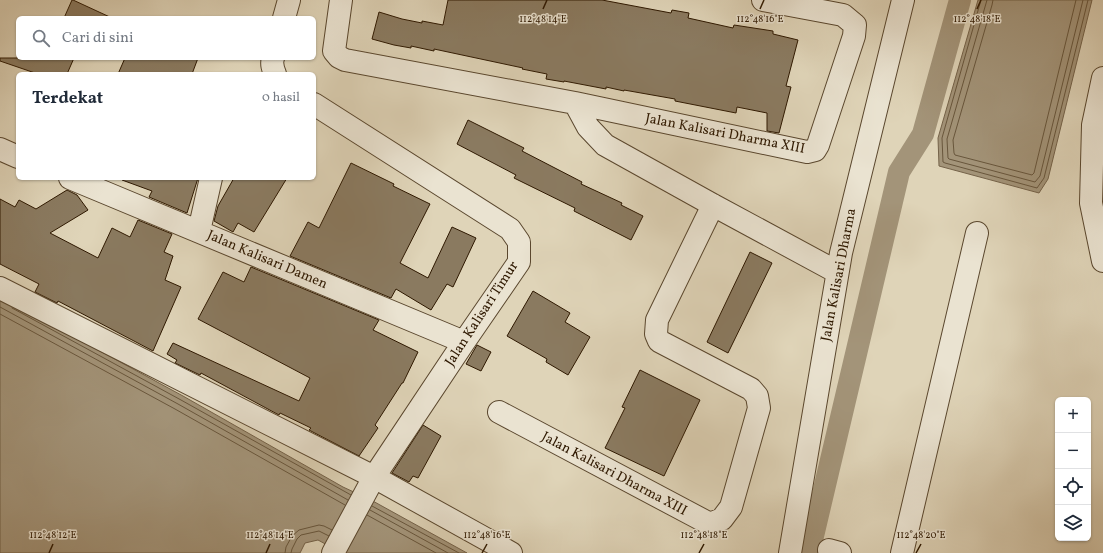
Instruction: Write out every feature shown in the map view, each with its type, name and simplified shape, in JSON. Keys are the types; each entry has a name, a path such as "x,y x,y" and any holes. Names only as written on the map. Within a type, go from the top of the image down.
{"street":[{"path":"285,16 289,0"},
{"name":"Jalan Kalisari Dharma XIII","path":"341,0 334,51 342,58 348,60 576,103 807,152 815,150 818,145 854,36 855,25 843,15 763,0"},
{"name":"Jalan Kalisari Dharma","path":"790,553 837,272 902,0"},
{"path":"272,60 272,68 274,72"},
{"path":"1103,78 1093,125 1091,203 1103,260"},
{"path":"576,103 588,127 605,145 837,272"},
{"name":"Jalan Kalisari Timur","path":"316,105 510,230 519,242 519,262 370,484 333,553"},
{"path":"0,149 16,156"},
{"name":"Jalan Kalisari Damen","path":"75,180 464,342"},
{"path":"199,232 211,180"},
{"name":"Jalan Kalisari Dharma XIII","path":"499,412 710,524 722,519 731,507 734,499 760,408 757,396 751,389 658,341 656,334 657,320 713,205"},
{"path":"902,553 976,233"},
{"path":"0,288 370,484 511,553"}],"water":[{"path":"978,0 1092,0 1048,179 1039,193 939,166 938,138"},
{"path":"0,297 183,396 343,487 371,500 467,553 342,553 318,540 305,543 300,553 0,553"}],"building":[{"path":"73,0 108,16 65,16"},
{"path":"448,0 602,0 671,13 672,10 689,13 688,18 733,28 734,25 773,31 773,34 798,40 786,86 791,87 779,133 767,131 767,113 737,107 736,113 675,101 675,99 606,87 606,89 546,79 547,74 522,69 523,68 434,49 434,51 411,46 411,48 372,39 379,12 402,19 443,25"},
{"path":"0,58 16,58 16,60 73,60 68,72 32,72 0,61"},
{"path":"124,60 197,60 193,72 119,72"},
{"path":"468,120 524,148 522,151 582,182 581,184 622,203 621,205 643,216 631,240 574,211 575,208 514,178 516,175 457,144"},
{"path":"351,163 430,204 400,263 428,278 452,227 476,238 453,287 447,284 431,310 396,289 391,298 290,256 308,222 319,228"},
{"path":"122,180 197,180 187,213 149,197 152,191"},
{"path":"233,180 286,180 254,232 238,223 233,232 214,221 218,206"},
{"path":"67,190 77,195 88,210 50,233 98,258 112,228 130,237 138,220 172,234 164,252 173,256 165,280 181,287 153,351 58,301 57,303 35,292 39,284 0,264 0,199 15,207 19,200 36,209"},
{"path":"750,252 772,263 728,353 707,342"},
{"path":"251,267 379,320 373,330 418,352 403,383 375,425 378,428 359,456 309,430 311,428 280,413 279,415 201,373 200,375 175,363 177,360 167,354 173,343 299,401 310,378 198,319 223,272 244,282"},
{"path":"533,291 570,313 565,322 590,337 568,375 546,362 547,359 507,336"},
{"path":"477,345 491,352 481,371 466,364"},
{"path":"640,370 700,400 664,476 605,448 625,408 622,407"},
{"path":"423,425 441,436 418,478 413,476 409,482 392,473"}],"waterway":[{"path":"809,553 899,172 923,134 960,0"}]}
